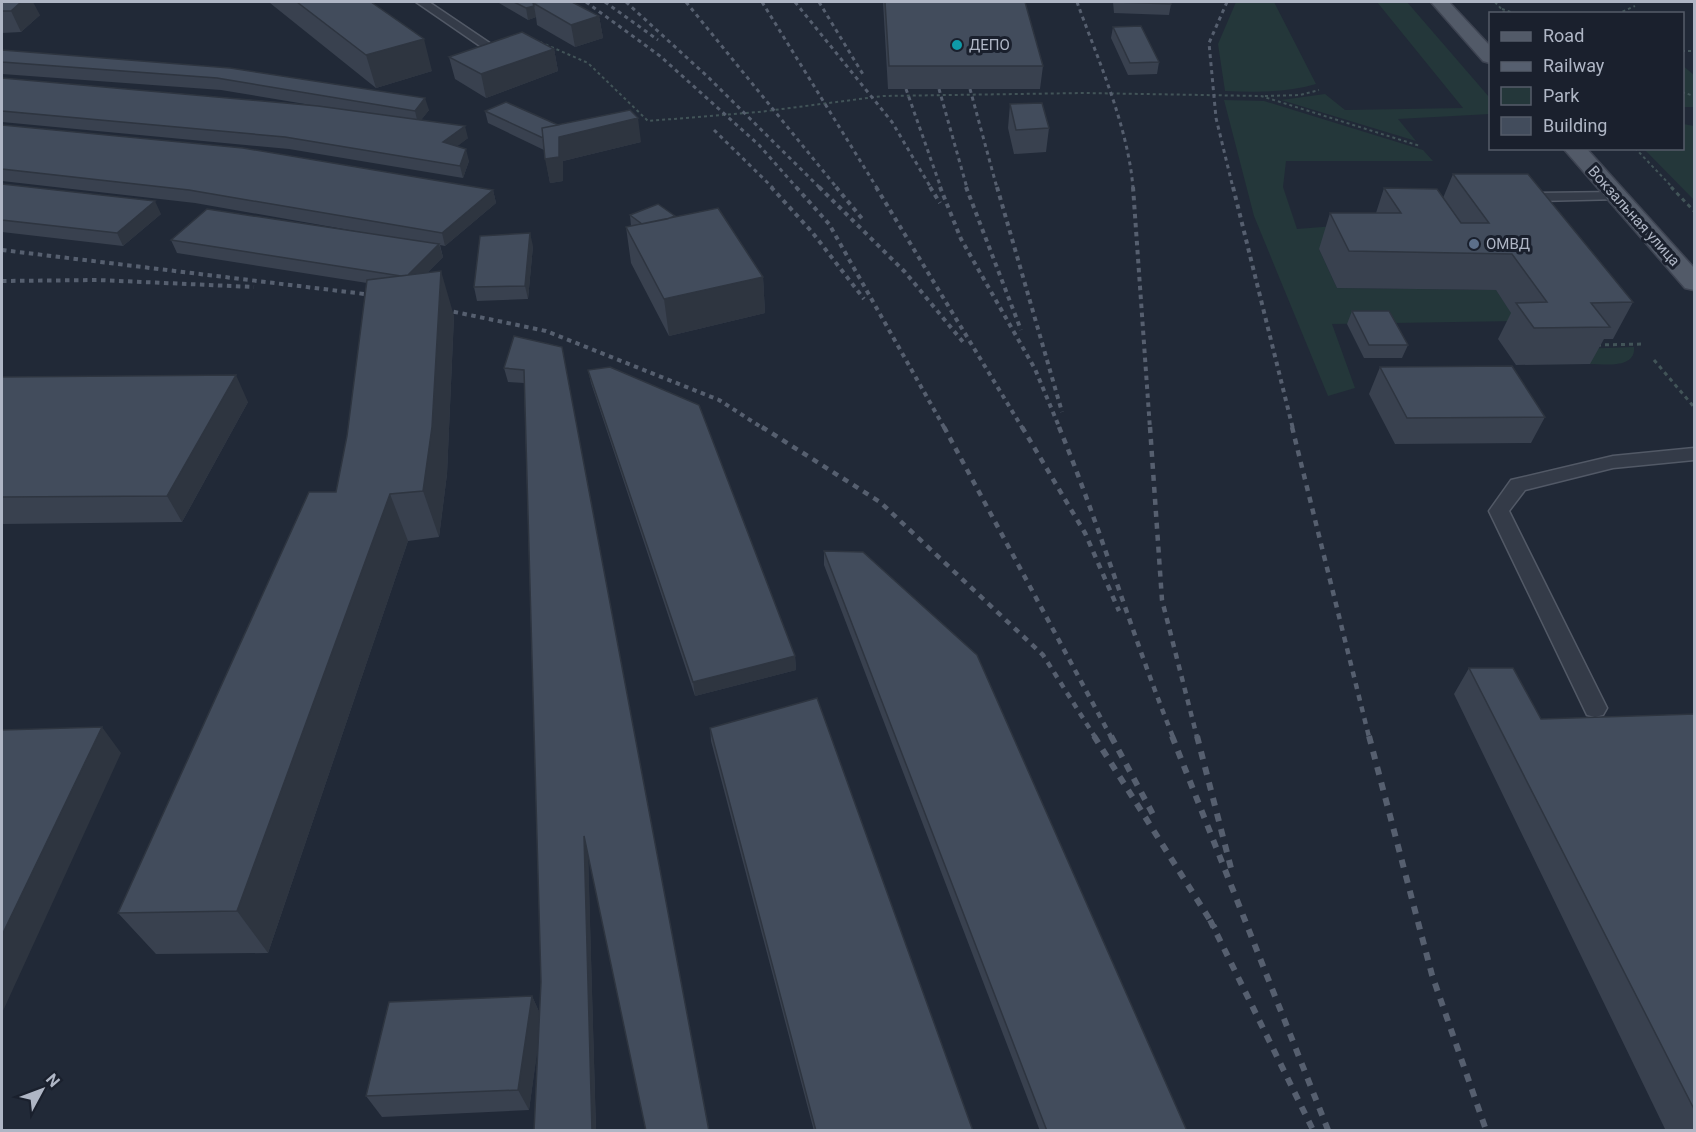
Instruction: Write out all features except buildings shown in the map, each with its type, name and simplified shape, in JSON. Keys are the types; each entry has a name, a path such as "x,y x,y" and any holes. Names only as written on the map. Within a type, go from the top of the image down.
{"main road":[{"path":"1440,2 1489,55"},
{"name":"Вокзальная улица","path":"1576,150 1695,283"}],"lane":[{"path":"422,2 500,54"},
{"path":"1538,197 1616,196"},
{"path":"1595,708 1499,511 1518,485 1613,462 1695,454"}],"path":[{"path":"1495,2 1504,12"},
{"path":"1622,12 1635,6"},
{"path":"1502,9 1510,12"},
{"path":"540,41 588,63 648,121 759,112 884,96 1085,93 1261,96 1300,94 1319,90"},
{"path":"1261,96 1420,146"},
{"path":"1637,150 1695,211"},
{"path":"1587,345 1644,344"},
{"path":"1654,360 1695,408"}],"green space":[{"path":"1236,2 1274,2 1316,84 1260,92 1225,91 1218,44"},
{"path":"1377,2 1407,2 1489,97 1489,114 1398,119 1416,141 1281,100 1325,94 1345,110 1463,108"},
{"path":"1684,67 1694,75 1694,107 1684,107"},
{"path":"1224,100 1264,101 1423,150 1433,161 1286,161 1283,187 1297,229 1372,223 1319,249 1337,288 1496,290 1517,321 1332,324 1355,388 1328,396 1254,216"},
{"path":"1684,124 1694,126 1694,200 1645,150 1684,150"},
{"path":"1634,347 1630,359 1618,364 1590,364 1578,349"}],"railway":[{"path":"586,2 660,56 759,145 797,188"},
{"path":"605,2 658,40"},
{"path":"626,2 708,77 820,188"},
{"path":"686,2 837,188"},
{"path":"762,2 877,188"},
{"path":"795,2 892,122 931,188"},
{"path":"819,2 864,76"},
{"path":"1077,2 1119,117 1133,188"},
{"path":"1227,2 1209,43 1216,118 1233,188"},
{"path":"906,89 941,188"},
{"path":"939,89 967,188"},
{"path":"970,89 997,188"},
{"path":"714,130 773,188"},
{"path":"771,187 812,232 864,299"},
{"path":"796,187 829,224 945,429"},
{"path":"819,187 905,272 963,342"},
{"path":"836,187 864,221"},
{"path":"876,187 1023,429"},
{"path":"930,187 940,203"},
{"path":"940,187 961,239 1035,369 1060,429"},
{"path":"966,187 1021,330"},
{"path":"997,187 1062,412"},
{"path":"1133,187 1150,429"},
{"path":"1233,187 1293,429"},
{"path":"2,250 381,296"},
{"path":"2,281 98,280 254,287"},
{"path":"436,308 546,331 719,400 764,429"},
{"path":"762,427 880,502 1043,655 1095,737"},
{"path":"944,427 1111,737"},
{"path":"1022,427 1085,533 1119,611"},
{"path":"1059,427 1173,737"},
{"path":"1150,427 1162,600 1197,737"},
{"path":"1292,427 1369,737"},
{"path":"1094,736 1210,920"},
{"path":"1111,736 1156,820"},
{"path":"1172,736 1328,1130"},
{"path":"1197,736 1232,872"},
{"path":"1369,736 1432,975 1486,1130"},
{"path":"1210,920 1215,928"},
{"path":"1210,920 1313,1130"}],"place":[{"name":"ДЕПО","path":"957,45"},
{"name":"ОМВД","path":"1474,244"}]}
